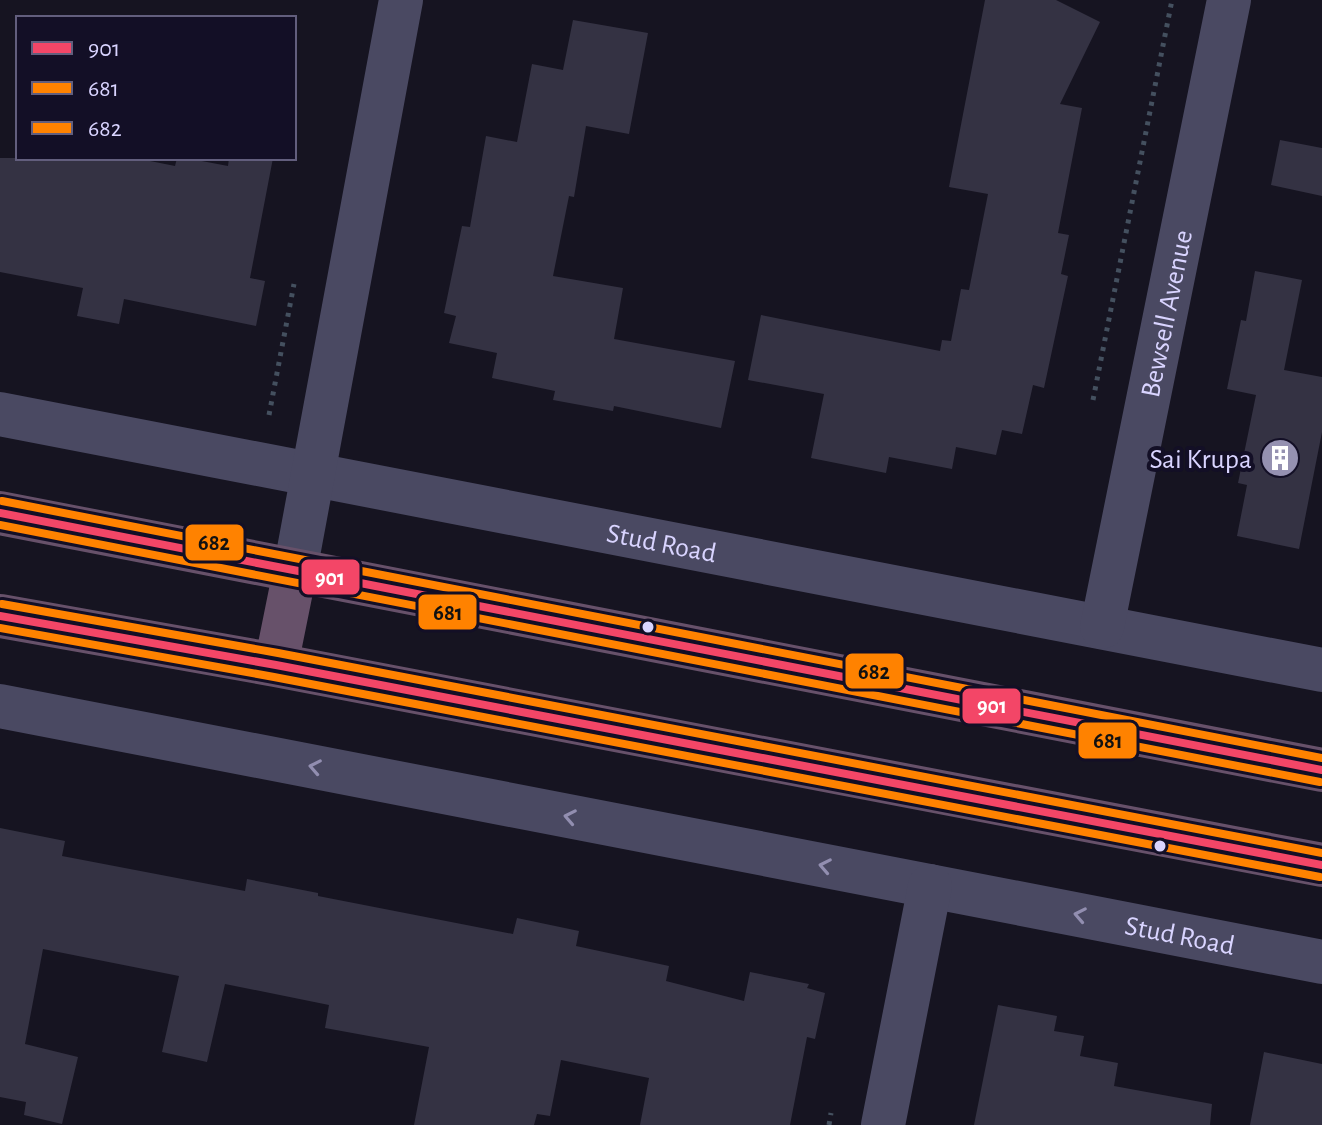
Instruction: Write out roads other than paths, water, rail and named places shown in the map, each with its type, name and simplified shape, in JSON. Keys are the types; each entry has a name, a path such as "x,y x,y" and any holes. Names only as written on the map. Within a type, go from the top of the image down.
{"highway":[{"path":"0,513 1322,770"},
{"path":"276,665 295,571"},
{"path":"0,616 276,665 1322,865"}],"street":[{"path":"295,571 401,0"},
{"name":"Bewsell Avenue","path":"1102,627 1229,0"},
{"name":"Stud Road","path":"0,414 1322,670"},
{"name":"Stud Road","path":"0,706 1322,962"},
{"path":"883,1125 930,886"}],"place":[{"name":"Sai Krupa","path":"1280,458"}]}
